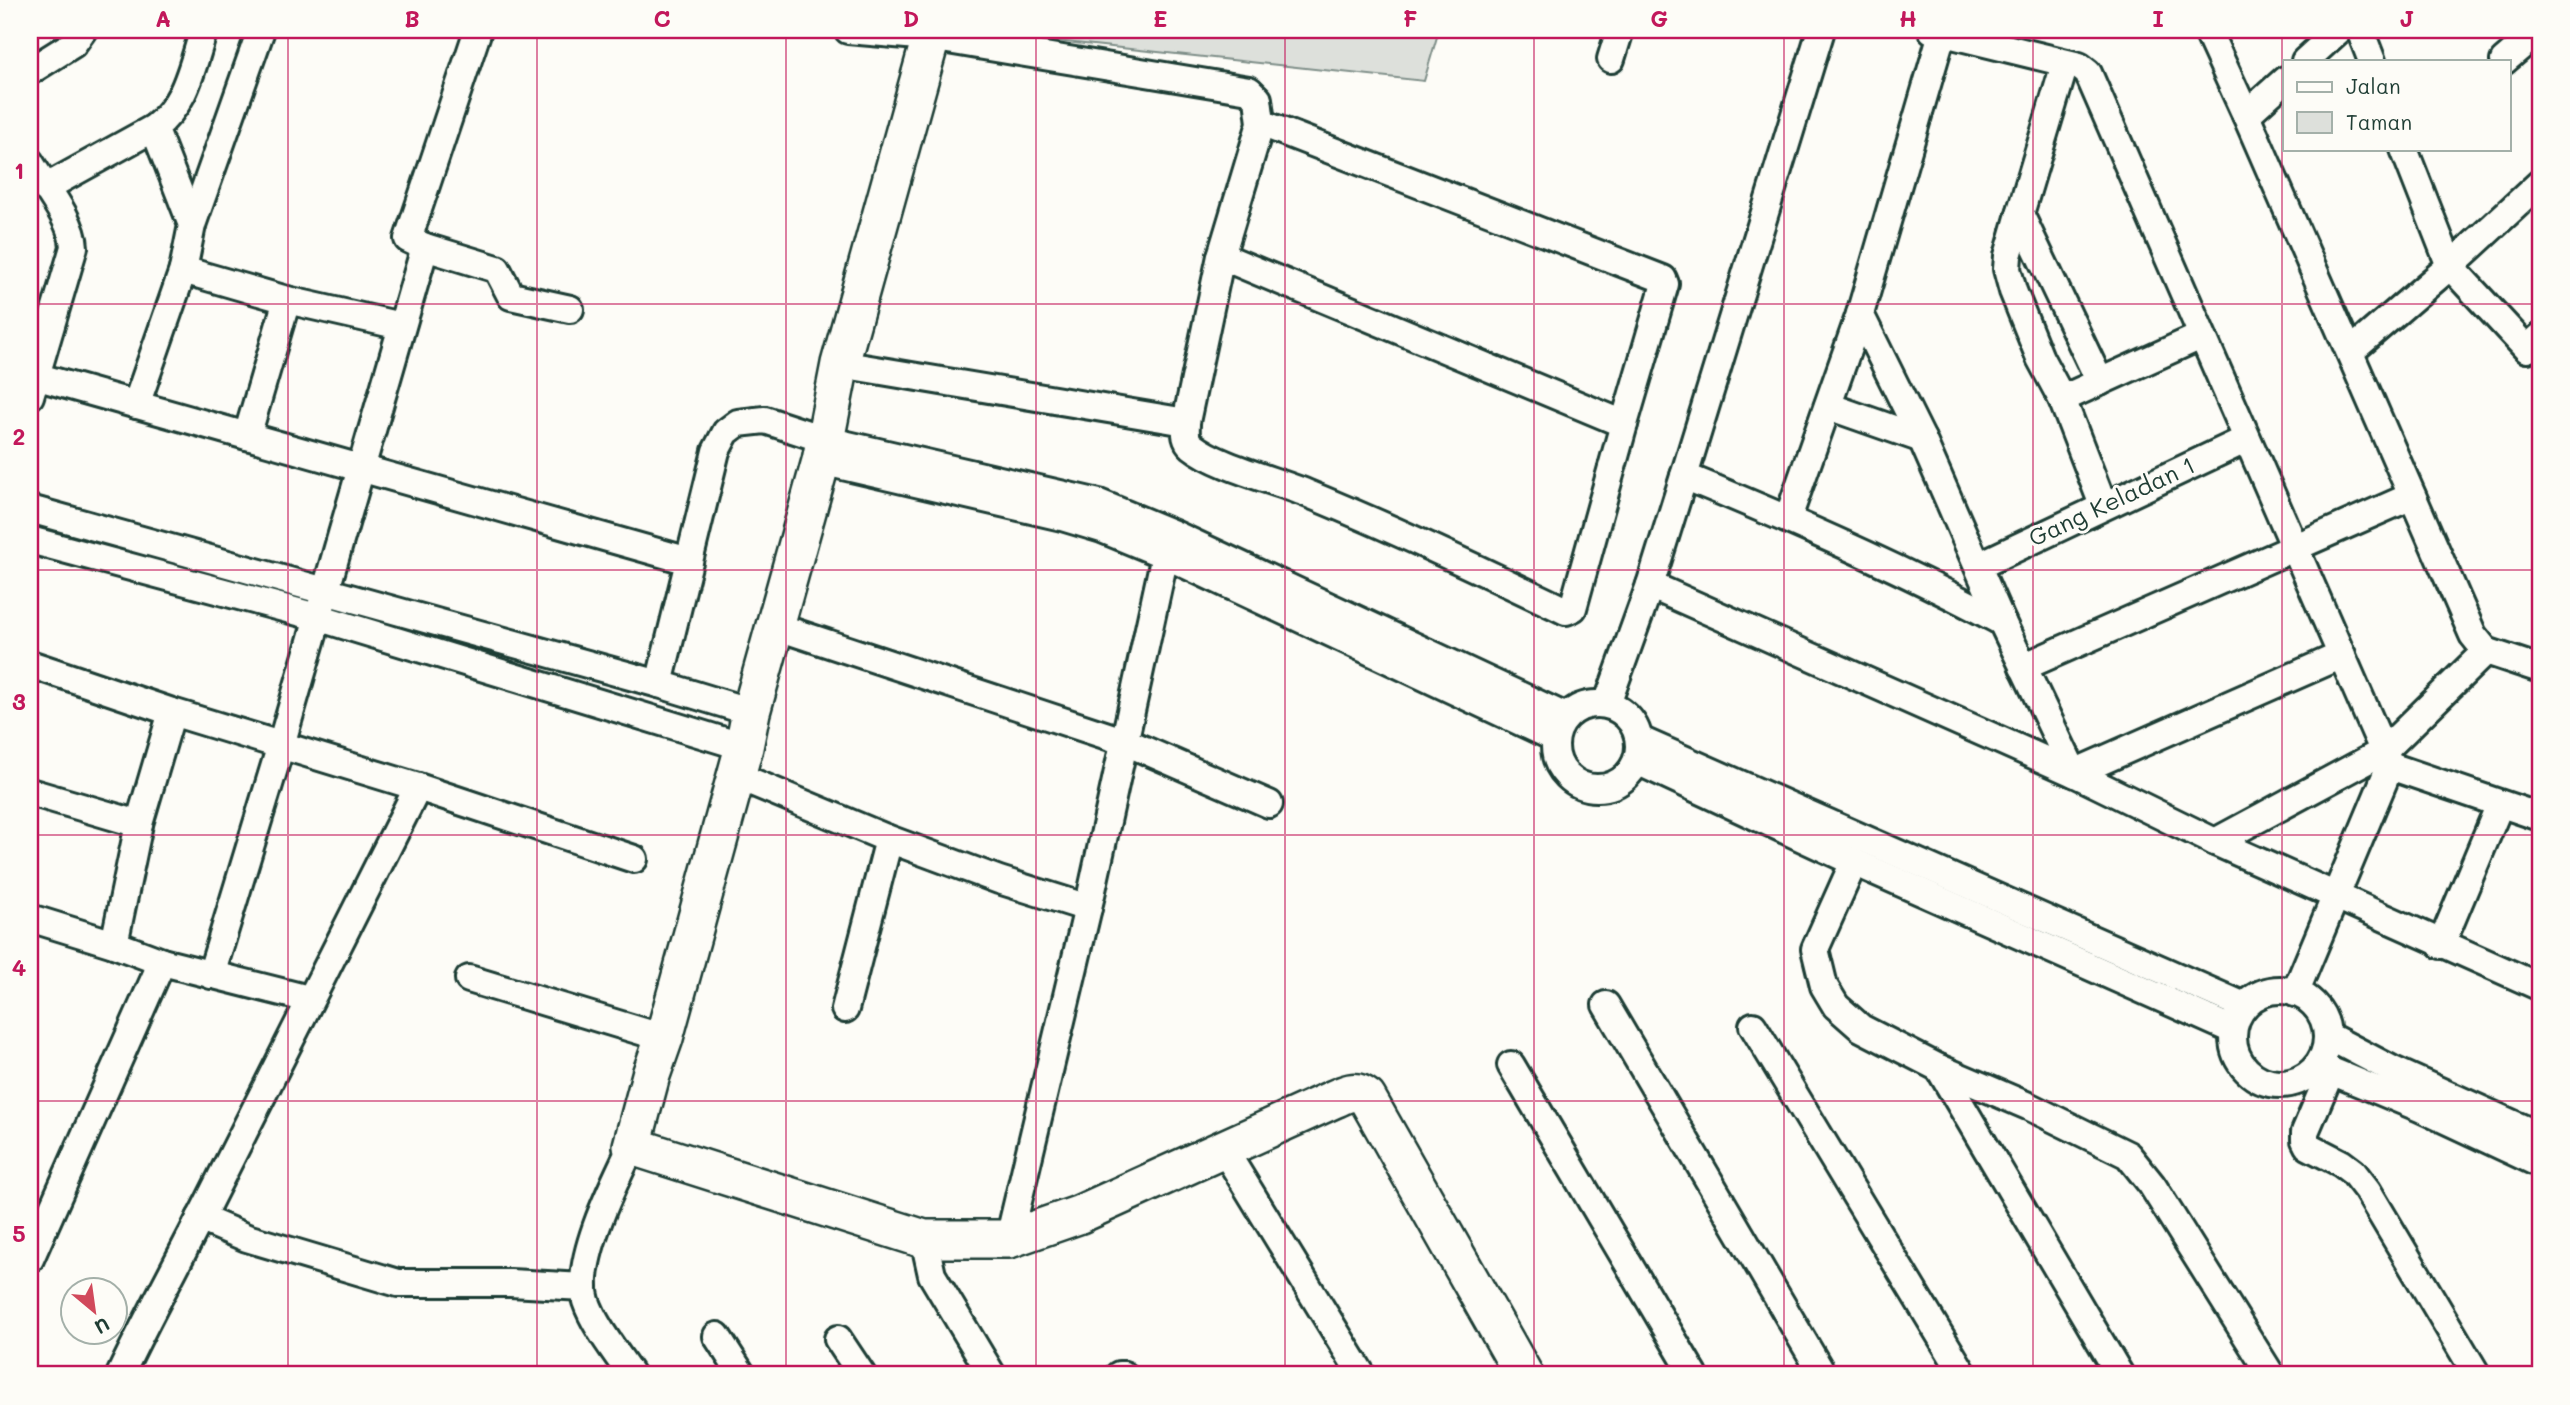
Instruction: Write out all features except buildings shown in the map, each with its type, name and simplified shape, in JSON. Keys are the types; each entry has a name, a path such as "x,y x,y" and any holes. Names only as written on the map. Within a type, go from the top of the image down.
{"street":[{"path":"30,71 74,44 83,30"},
{"path":"45,188 154,128 170,116 179,102 204,30"},
{"path":"136,405 183,270 192,225 261,30"},
{"path":"478,30 408,239 425,247 497,269 511,296 570,309"},
{"path":"848,30 931,34 1249,90 1258,99 1261,123 1221,256 1186,422 1185,436 1189,444 1213,458 1372,522 1566,611 1573,608 1665,284 1663,279 1261,123"},
{"path":"1611,59 1620,30"},
{"path":"1607,704 1650,584 1821,30"},
{"path":"2207,30 2473,635 2486,651 2540,669"},
{"path":"2306,60 2339,30"},
{"path":"2360,30 2372,60"},
{"path":"2505,60 2540,30"},
{"path":"1788,518 1860,314 1939,31 2083,68 2096,88 2201,336 2387,758 2500,804 2540,817"},
{"path":"631,1375 586,1301 584,1287 589,1253 602,1207 632,1146 664,1038 824,450 840,364 931,34"},
{"path":"2066,64 2020,214 2007,269 2012,291 2040,358 2062,398 2104,505"},
{"path":"2246,115 2283,82"},
{"path":"154,128 192,225"},
{"path":"2404,150 2451,265 2536,350"},
{"path":"30,163 73,234 74,247 32,386 136,405 689,561"},
{"path":"2350,352 2451,265 2540,183"},
{"path":"2020,214 2099,382"},
{"path":"211,975 281,745 425,247"},
{"path":"1221,256 1624,424"},
{"path":"183,270 286,300 401,326"},
{"path":"247,436 286,300"},
{"path":"1860,314 1922,439 2002,622 2074,773"},
{"path":"2062,398 2201,336"},
{"path":"840,364 1186,422"},
{"path":"1828,406 1922,439"},
{"path":"659,684 716,451 726,432 738,423 765,420 824,450 1099,503 1170,545 1561,728"},
{"name":"Gang Keladan 1","path":"1978,566 2247,439"},
{"path":"1684,476 1788,518 1898,569 2002,622"},
{"path":"2023,667 2413,496"},
{"path":"30,509 659,684 743,745 886,838 999,880 1088,908"},
{"path":"30,540 317,617 743,745"},
{"path":"1009,1238 1088,908 1170,545"},
{"path":"1650,584 2074,773 2215,842 2540,987"},
{"path":"775,626 1126,742 1269,804"},
{"path":"2215,842 2387,758 2486,651"},
{"path":"2074,773 2342,655"},
{"path":"30,664 172,712 418,786 634,859"},
{"path":"1592,704 1607,704 1622,712 1634,724 1639,750 1628,776 1613,786 1594,789 1577,784 1563,772 1556,756 1561,728 1578,708 1592,704"},
{"path":"114,944 139,824 172,712"},
{"path":"1639,750 1854,862 2239,1018"},
{"path":"1639,750 2239,1018"},
{"path":"2295,993 2387,758"},
{"path":"120,1375 418,786"},
{"path":"30,792 139,824"},
{"path":"2441,945 2500,804"},
{"path":"845,1009 887,846 886,838"},
{"path":"1854,862 1815,949 1824,986 1836,1006 1861,1028 1939,1068 2028,1106 2128,1155 2152,1185 2271,1375"},
{"path":"30,918 162,961 309,999"},
{"path":"30,1259 162,961"},
{"path":"468,979 664,1038"},
{"path":"2477,1375 2367,1190 2353,1172 2308,1146 2305,1140 2323,1070 2328,1036 2324,1017 2304,995 2286,990 2269,991 2256,997 2239,1018 2233,1039 2237,1056 2248,1073 2262,1082 2278,1085 2296,1082 2323,1070 2420,1108 2540,1164"},
{"path":"1606,1005 1823,1375"},
{"path":"1754,1026 1964,1375"},
{"path":"2328,1036 2391,1069 2540,1136"},
{"path":"1511,1065 1694,1375"},
{"path":"1939,1068 2120,1375"},
{"path":"632,1146 924,1239 1009,1238 1078,1215 1352,1091 1362,1093 1524,1375"},
{"path":"1223,1148 1362,1375"},
{"path":"200,1218 247,1238 398,1283 510,1283 584,1287"},
{"path":"924,1239 932,1275 992,1375"},
{"path":"717,1336 742,1375"},
{"path":"838,1339 862,1375"},
{"path":"1119,1375 1125,1375"}],"green space":[{"path":"956,30 1439,30 1424,81"}]}
